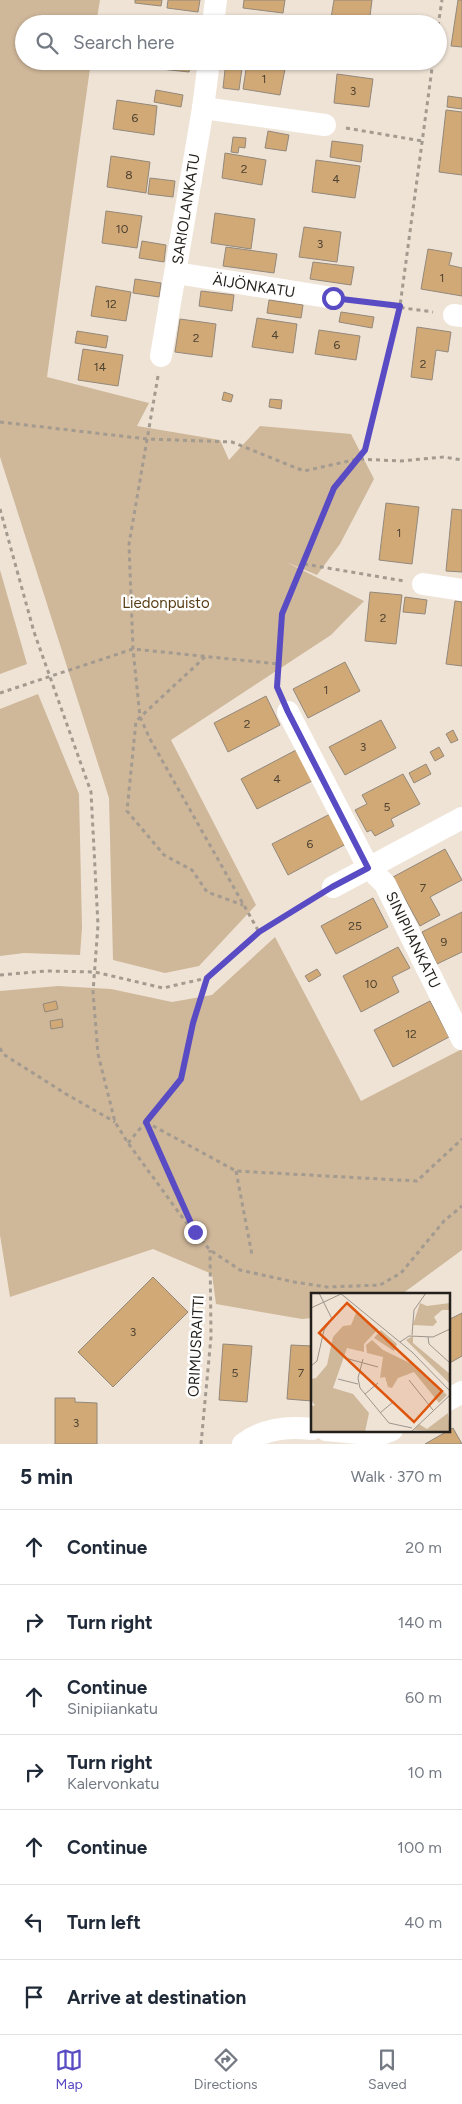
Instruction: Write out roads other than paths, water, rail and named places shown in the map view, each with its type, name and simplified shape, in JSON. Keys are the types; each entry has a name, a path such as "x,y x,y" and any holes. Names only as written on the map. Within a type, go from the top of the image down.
{"street":[{"path":"214,15 216,0"},
{"name":"SARIOLANKATU","path":"161,356 203,108 207,70"},
{"path":"203,108 325,125"},
{"name":"ÄIJÖNKATU","path":"176,273 333,298"},
{"path":"423,584 462,590"},
{"name":"SINIPIIANKATU","path":"288,712 368,868 385,884 462,1039"},
{"path":"332,887 462,818"},
{"path":"450,1399 462,1392"},
{"path":"242,1444 263,1434 284,1428 311,1429"},
{"path":"347,1432 379,1435 387,1432"}],"park label":[{"name":"Liedonpuisto","path":"166,603"}]}
